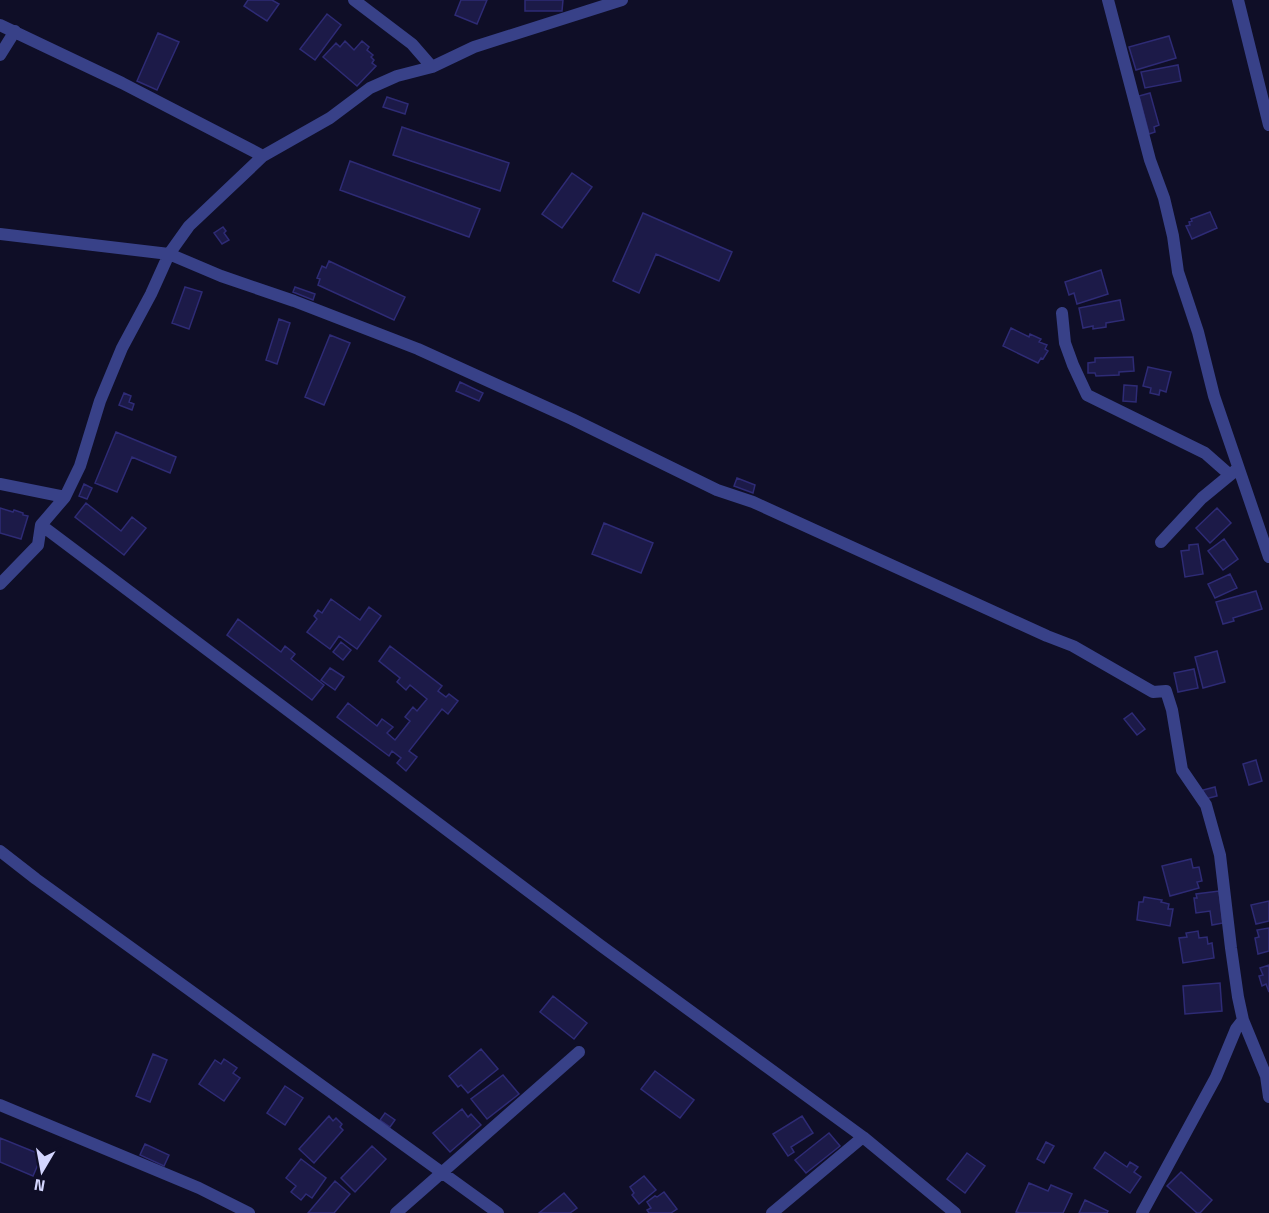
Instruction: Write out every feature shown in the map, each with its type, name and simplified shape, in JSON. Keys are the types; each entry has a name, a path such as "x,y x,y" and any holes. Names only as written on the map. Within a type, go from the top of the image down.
{"street":[{"path":"354,0 412,44 432,67"},
{"path":"0,584 38,545 41,525 65,497 80,466 100,401 122,348 169,254 189,226 263,156 330,118 370,88 397,76 432,67 474,47 622,0"},
{"path":"1108,0 1150,160 1164,198 1178,272 1198,332 1235,471 1269,557"},
{"path":"1238,0 1269,125"},
{"path":"0,25 122,83 263,156"},
{"path":"0,55 15,31"},
{"path":"0,234 169,254 221,276 294,301 417,350 572,419 717,490 753,502 1073,646 1153,692 1166,691 1172,710 1182,770 1206,805 1220,855 1243,1020 1266,1076 1269,1098"},
{"path":"1062,313 1065,343 1087,395 1205,453 1235,471"},
{"path":"1161,542 1202,498 1235,471"},
{"path":"0,484 65,497"},
{"path":"41,525 600,945 863,1137 955,1213"},
{"path":"0,851 498,1213"},
{"path":"1142,1213 1216,1077 1236,1029 1243,1020"},
{"path":"396,1213 579,1052"},
{"path":"0,1105 189,1184 249,1213"},
{"path":"772,1213 863,1137"}],"building":[{"path":"248,0 272,0 279,4 267,21 244,6"},
{"path":"461,0 487,0 477,24 455,15"},
{"path":"525,0 563,0 562,11 525,11"},
{"path":"327,14 341,25 315,60 300,49"},
{"path":"158,33 179,42 157,90 137,81"},
{"path":"1169,36 1176,58 1136,70 1129,47"},
{"path":"345,41 354,50 362,41 369,47 367,50 373,55 372,63 376,66 357,86 323,57 336,43 340,47"},
{"path":"1178,65 1181,81 1145,88 1141,72"},
{"path":"1150,93 1159,125 1154,127 1155,132 1149,134 1139,96"},
{"path":"387,97 408,104 405,114 383,107"},
{"path":"402,127 509,163 500,191 393,155"},
{"path":"350,161 480,209 469,237 340,190"},
{"path":"572,173 592,187 562,228 542,214"},
{"path":"1210,212 1217,228 1192,239 1186,226 1190,225 1191,219"},
{"path":"643,213 732,252 719,281 656,254 639,293 613,281"},
{"path":"223,227 229,240 222,244 214,233"},
{"path":"329,261 405,297 394,320 318,285 320,279 317,278 322,266 326,268"},
{"path":"1101,270 1108,294 1077,304 1074,293 1069,295 1065,282"},
{"path":"185,287 202,292 189,329 172,323"},
{"path":"295,287 315,294 313,300 293,292"},
{"path":"1120,300 1124,320 1106,323 1106,327 1083,328 1079,308"},
{"path":"279,319 290,323 277,364 266,360"},
{"path":"1011,328 1029,337 1030,334 1041,339 1039,342 1047,345 1045,349 1048,351 1043,359 1041,358 1038,363 1003,346"},
{"path":"330,335 350,343 324,405 305,397"},
{"path":"1133,357 1134,371 1119,372 1119,375 1096,376 1095,373 1088,373 1088,363 1095,362 1095,358"},
{"path":"1148,367 1171,372 1166,392 1160,390 1159,395 1150,393 1151,388 1143,386"},
{"path":"460,382 483,393 479,401 456,391"},
{"path":"1124,385 1137,386 1136,402 1123,401"},
{"path":"124,393 131,396 129,402 134,404 132,410 119,405"},
{"path":"116,432 176,457 170,473 132,457 117,492 95,483"},
{"path":"737,478 755,485 753,493 734,486"},
{"path":"84,484 92,488 87,499 79,496"},
{"path":"86,503 121,531 132,517 146,528 124,555 75,517"},
{"path":"0,508 13,512 14,510 28,516 21,539 0,533"},
{"path":"1217,508 1231,523 1210,543 1196,528"},
{"path":"604,523 653,543 641,573 592,554"},
{"path":"1224,539 1238,559 1223,570 1208,551"},
{"path":"1198,544 1203,574 1185,577 1181,551 1189,550 1189,545"},
{"path":"1230,574 1237,588 1215,598 1208,584"},
{"path":"1256,591 1262,609 1233,618 1234,621 1223,624 1216,602"},
{"path":"331,599 360,620 369,607 381,616 357,649 339,636 330,649 307,632 317,619 314,616 318,610 322,613"},
{"path":"238,619 281,652 285,646 295,654 291,659 324,685 312,700 227,635"},
{"path":"341,642 351,650 343,660 333,652"},
{"path":"390,646 442,686 438,691 446,697 449,694 458,701 448,714 442,709 409,751 417,757 406,771 397,763 401,758 392,751 389,756 337,717 348,703 377,726 382,719 393,727 387,733 395,740 410,721 405,717 413,707 417,711 427,699 410,685 406,690 397,682 400,678 379,661"},
{"path":"1217,651 1225,682 1203,688 1195,657"},
{"path":"330,668 344,677 335,690 321,680"},
{"path":"1194,669 1198,688 1178,692 1174,673"},
{"path":"1132,713 1145,729 1137,735 1124,719"},
{"path":"1256,760 1262,781 1249,785 1243,764"},
{"path":"1215,787 1217,796 1205,799 1203,790"},
{"path":"1191,859 1193,868 1199,867 1202,881 1197,882 1199,888 1170,896 1162,866"},
{"path":"1219,891 1223,923 1212,925 1210,911 1196,913 1194,898 1197,898 1196,894"},
{"path":"1144,897 1162,900 1161,902 1169,904 1168,909 1173,909 1170,926 1137,920 1139,902 1143,902"},
{"path":"1269,901 1269,921 1256,924 1251,905"},
{"path":"1269,928 1269,951 1258,954 1255,938 1259,937 1257,930"},
{"path":"1198,931 1199,938 1207,937 1208,944 1212,943 1214,958 1183,963 1179,938 1187,937 1186,933"},
{"path":"1269,965 1269,992 1266,984 1262,986 1259,976 1263,975 1260,968"},
{"path":"1220,983 1222,1011 1185,1014 1183,986"},
{"path":"553,996 587,1023 574,1039 540,1012"},
{"path":"481,1049 498,1069 468,1093 461,1085 458,1087 449,1076"},
{"path":"153,1054 167,1060 150,1102 136,1096"},
{"path":"224,1059 237,1068 233,1073 240,1078 224,1101 199,1084 215,1060 221,1064"},
{"path":"655,1071 694,1100 680,1118 641,1089"},
{"path":"503,1075 519,1094 487,1119 471,1099"},
{"path":"285,1086 303,1098 285,1125 267,1113"},
{"path":"462,1109 468,1117 471,1114 481,1125 450,1152 433,1133"},
{"path":"385,1113 395,1120 390,1127 380,1120"},
{"path":"329,1116 333,1121 336,1118 342,1124 340,1127 343,1130 314,1163 299,1149"},
{"path":"802,1116 813,1133 791,1147 794,1152 788,1156 773,1134"},
{"path":"829,1133 840,1146 806,1173 795,1160"},
{"path":"0,1138 42,1155 33,1176 0,1162"},
{"path":"1046,1142 1054,1146 1044,1163 1037,1159"},
{"path":"145,1144 169,1155 164,1166 140,1155"},
{"path":"372,1146 386,1159 355,1192 341,1178"},
{"path":"1105,1152 1127,1167 1130,1162 1138,1167 1134,1172 1141,1177 1130,1193 1094,1168"},
{"path":"967,1153 985,1166 965,1193 947,1179"},
{"path":"301,1159 326,1178 312,1198 306,1194 301,1200 291,1192 296,1186 286,1178"},
{"path":"1181,1172 1212,1200 1200,1213 1197,1213 1167,1186"},
{"path":"644,1176 656,1190 639,1204 632,1195 634,1193 630,1187"},
{"path":"335,1181 350,1194 334,1213 308,1213"},
{"path":"1029,1183 1048,1191 1051,1185 1072,1194 1063,1213 1016,1212"},
{"path":"664,1192 677,1209 671,1213 649,1213 647,1210 651,1208 647,1202"},
{"path":"564,1193 577,1208 570,1213 539,1213"},
{"path":"1085,1200 1108,1211 1107,1213 1079,1213"}]}
